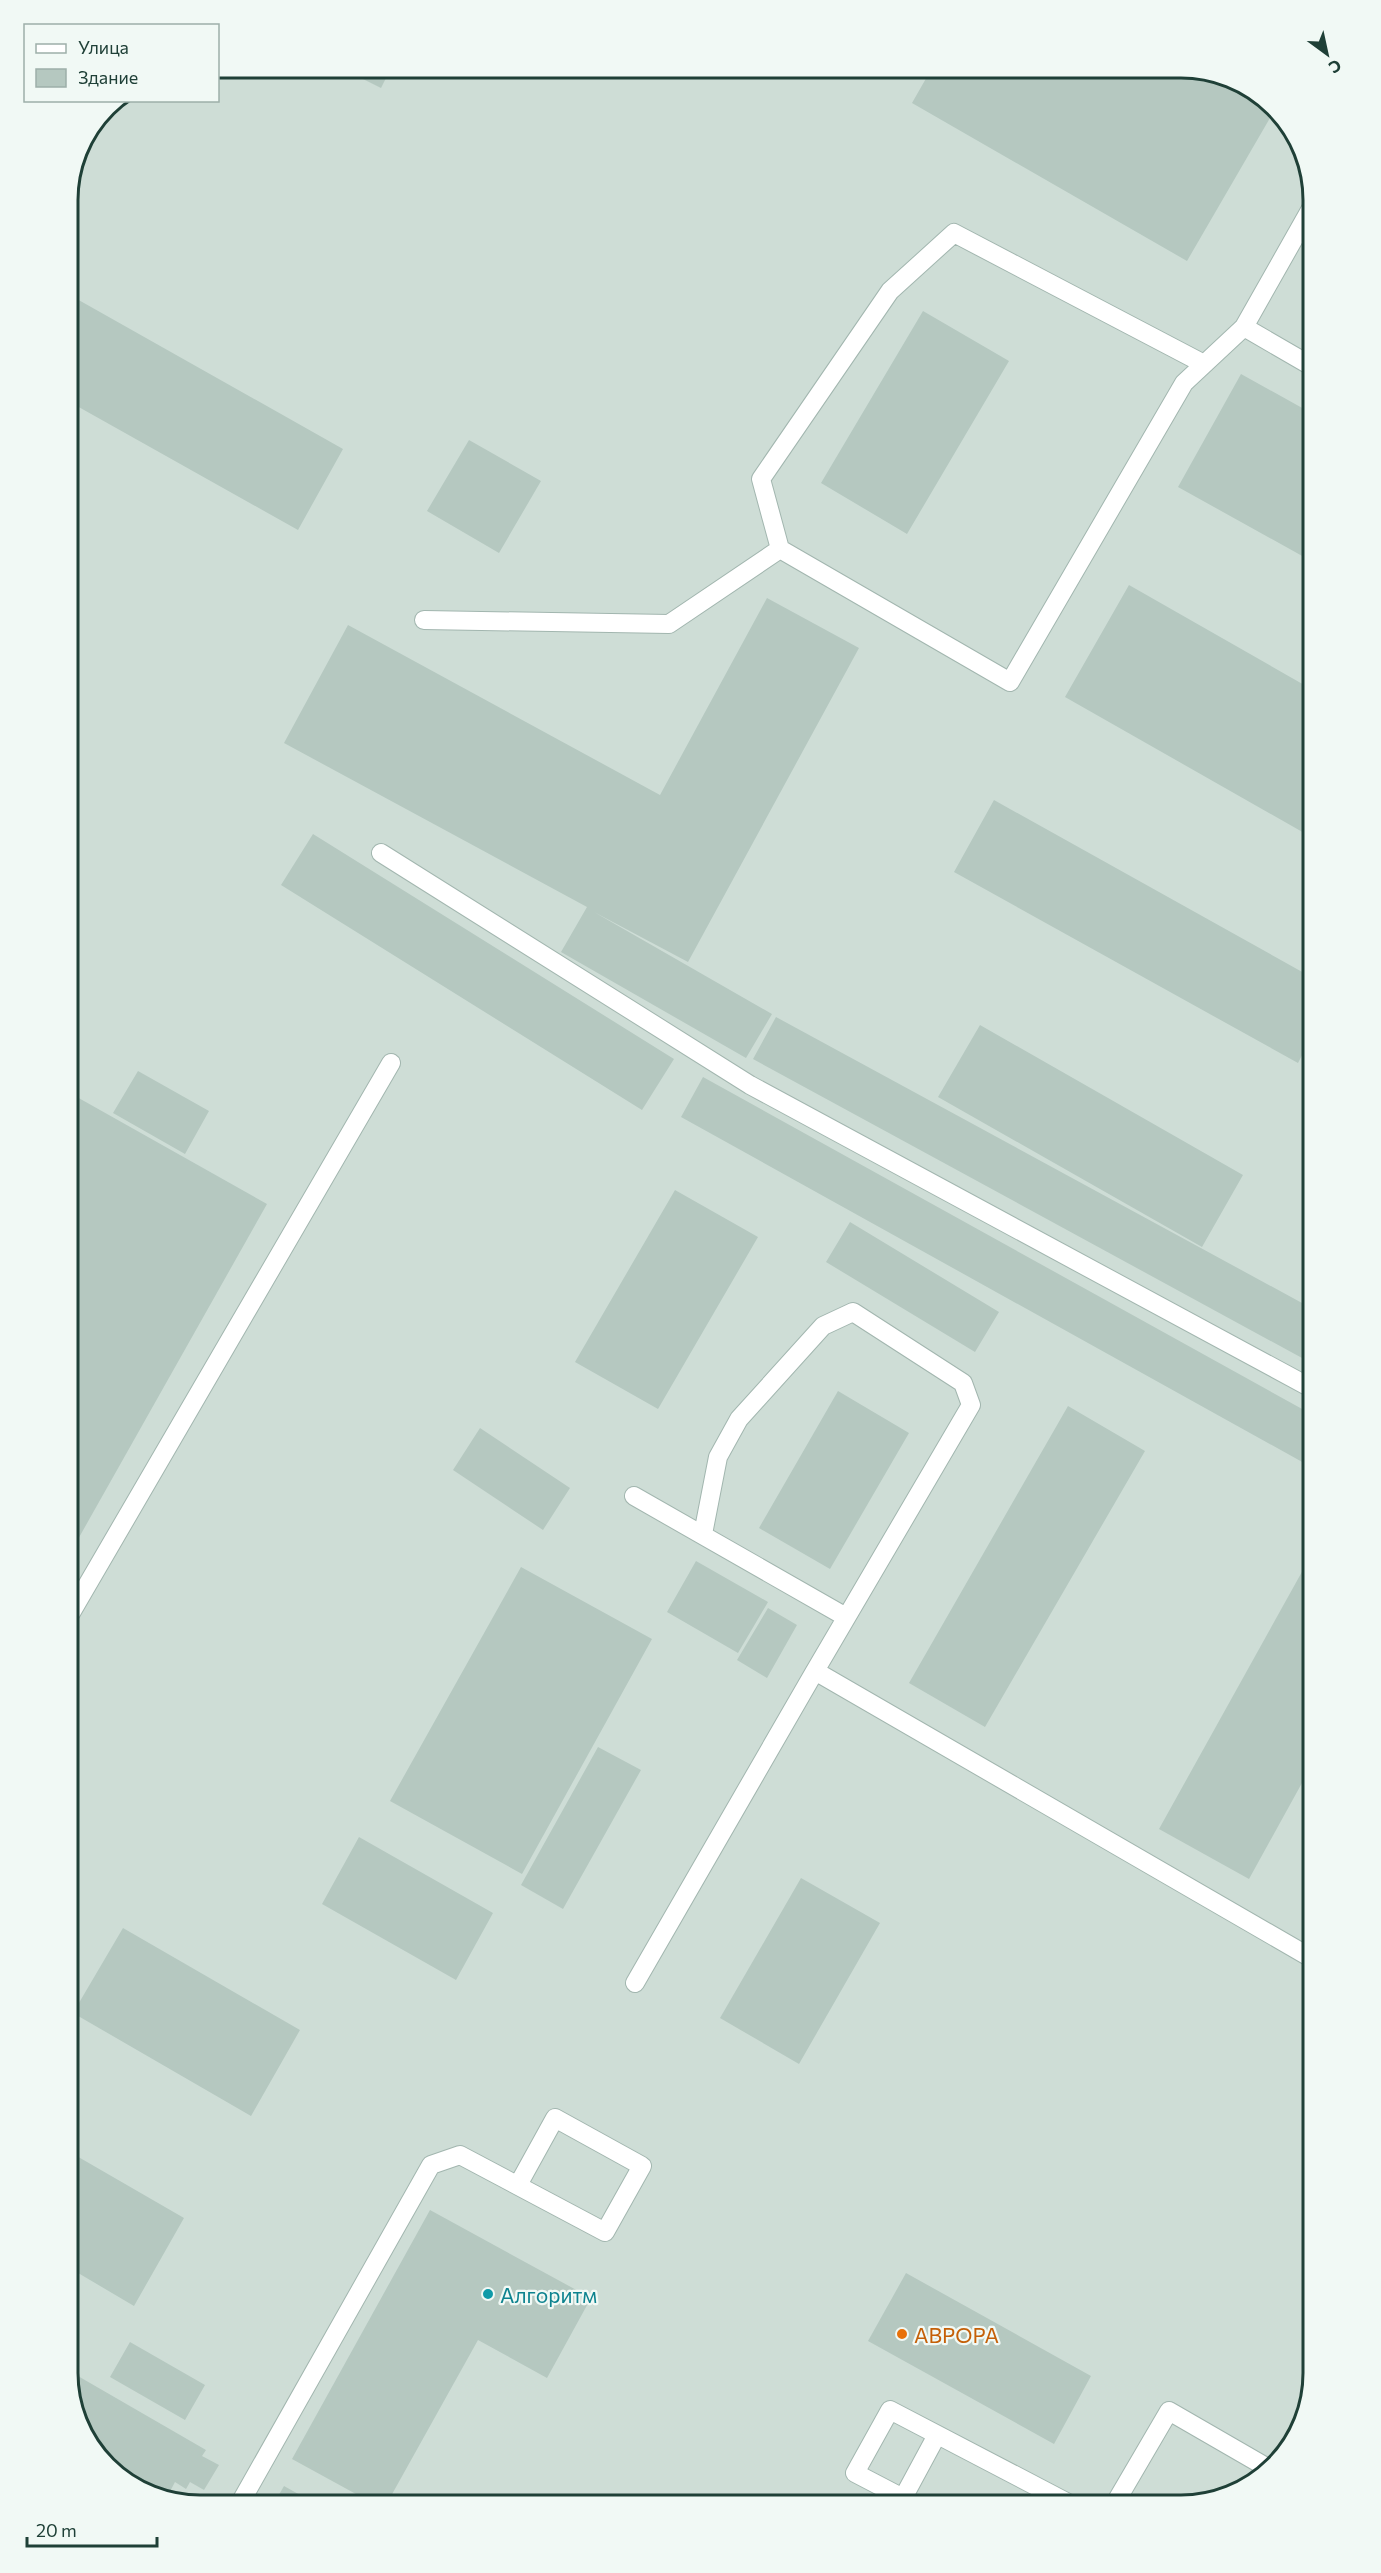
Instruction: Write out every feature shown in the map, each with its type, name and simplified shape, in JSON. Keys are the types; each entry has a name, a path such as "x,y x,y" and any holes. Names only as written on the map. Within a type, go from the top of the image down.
{"lane":[{"path":"1204,364 954,233 890,291 761,479 780,549 1010,682 1184,383 1244,327 1303,224"},
{"path":"1244,327 1303,361"},
{"path":"424,620 669,624 780,549"},
{"path":"381,853 750,1085 1303,1383"},
{"path":"78,1601 392,1064"},
{"path":"635,1983 970,1405 963,1383 853,1312 824,1326 739,1419 718,1458 703,1534"},
{"path":"634,1496 846,1617"},
{"path":"815,1671 1303,1953"},
{"path":"244,2495 430,2165 460,2154 518,2186 605,2232 642,2166 555,2118 518,2186"},
{"path":"897,2495 855,2473 890,2410 1053,2495"},
{"path":"1120,2495 1169,2411 1262,2464"},
{"path":"905,2495 937,2435"}],"shaded area":[{"path":"219,78 1189,78 1220,85 1249,99 1273,120 1294,154 1303,192 1303,2381 1296,2412 1282,2441 1261,2465 1242,2479 1227,2486 1204,2493 1180,2495 192,2495 154,2486 126,2470 103,2447 87,2419 80,2396 78,2372 78,192 82,169 94,139 103,126 128,102 219,102"}],"building":[{"path":"361,78 386,78 381,88"},
{"path":"926,78 1189,78 1204,80 1235,91 1249,99 1270,117 1187,261 912,103"},
{"path":"78,300 343,449 298,530 78,407"},
{"path":"923,311 1009,361 907,534 821,483"},
{"path":"1241,374 1303,408 1303,556 1178,487"},
{"path":"469,440 541,481 499,553 427,511"},
{"path":"1129,585 1303,684 1303,832 1065,697"},
{"path":"767,598 859,648 688,962 594,912 772,1014 746,1058 561,952 587,907 284,743 348,625 660,795"},
{"path":"994,800 1303,972 1303,1053 1298,1063 954,872"},
{"path":"313,834 674,1059 642,1110 281,885"},
{"path":"776,1017 1303,1304 1303,1359 753,1059"},
{"path":"980,1025 1243,1175 1202,1247 938,1097"},
{"path":"138,1071 209,1111 185,1154 113,1113"},
{"path":"703,1077 1303,1409 1303,1462 681,1117"},
{"path":"78,1098 267,1204 78,1539"},
{"path":"675,1190 758,1237 658,1409 575,1362"},
{"path":"850,1222 999,1312 975,1352 826,1262"},
{"path":"838,1391 909,1433 830,1569 759,1528"},
{"path":"1068,1406 1145,1451 985,1727 909,1683"},
{"path":"480,1428 570,1488 543,1530 453,1470"},
{"path":"696,1561 768,1602 738,1653 667,1612"},
{"path":"521,1567 652,1639 522,1874 390,1801"},
{"path":"1303,1570 1303,1781 1249,1879 1159,1829"},
{"path":"768,1608 797,1625 767,1678 737,1660"},
{"path":"598,1747 641,1770 563,1909 521,1885"},
{"path":"359,1837 493,1913 456,1980 322,1904"},
{"path":"801,1878 880,1923 799,2064 720,2018"},
{"path":"123,1928 300,2030 251,2116 78,2016 78,2004"},
{"path":"78,2157 184,2218 134,2306 78,2273"},
{"path":"430,2210 591,2298 547,2378 478,2340 392,2495 358,2495 292,2459"},
{"path":"906,2273 1091,2376 1054,2444 868,2341"},
{"path":"130,2342 205,2385 185,2420 110,2377"},
{"path":"78,2376 206,2450 202,2456 219,2465 204,2490 190,2482 186,2489 175,2482 170,2491 139,2479 126,2470 103,2447 87,2419 80,2396"},
{"path":"284,2486 300,2495 279,2495"}],"place":[{"name":"Алгоритм","path":"488,2294"},
{"name":"АВРОРА","path":"902,2334"}]}
